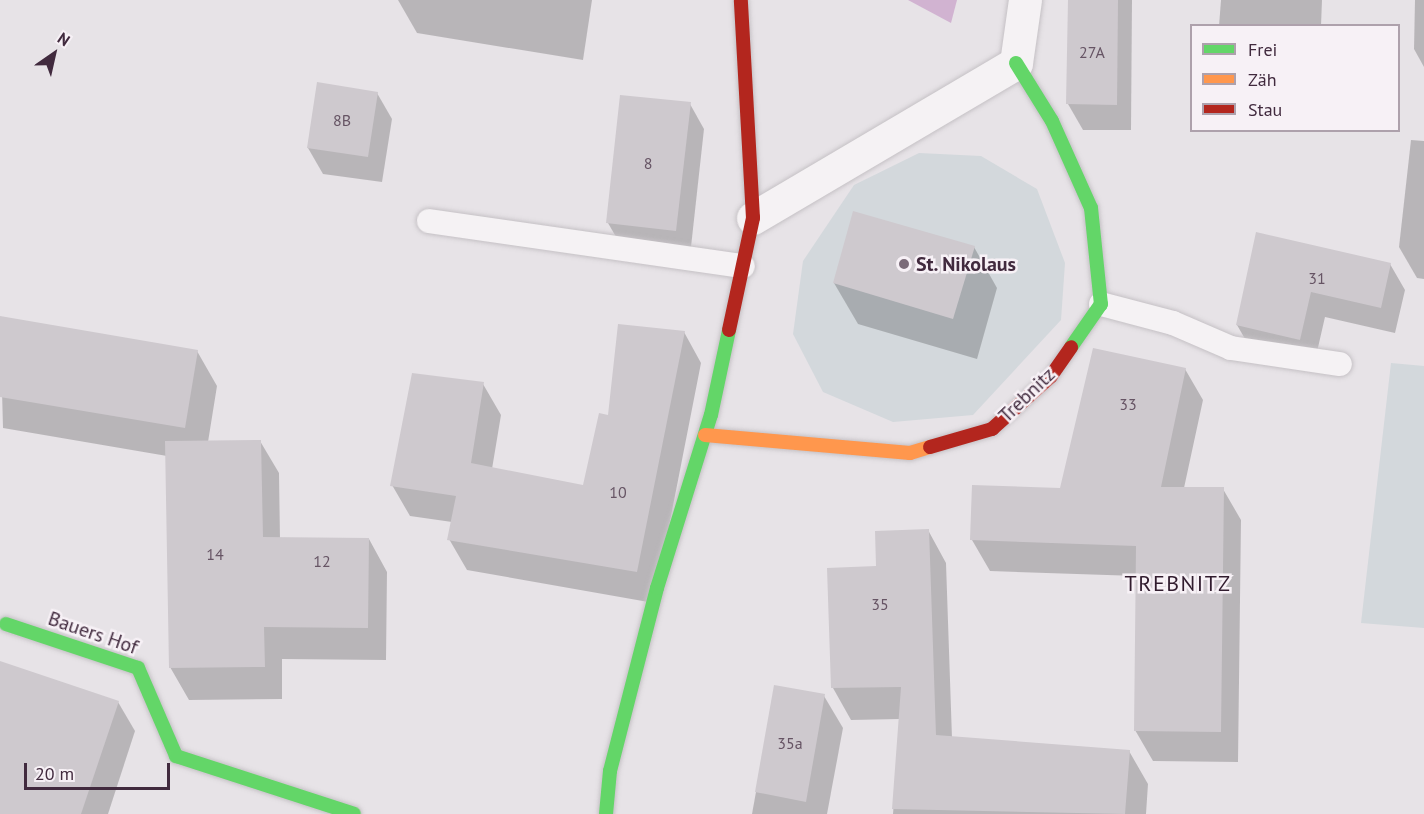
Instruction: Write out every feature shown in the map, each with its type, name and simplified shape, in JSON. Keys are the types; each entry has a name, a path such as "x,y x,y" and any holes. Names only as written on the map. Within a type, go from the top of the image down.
{"street":[{"path":"606,814 610,771 651,611 705,435 753,218 741,0"},
{"path":"1025,0 1016,63 1052,121 1091,208 1101,304"},
{"path":"753,218 1016,63"},
{"name":"Trebnitz","path":"705,435 910,453 992,429 1051,376 1101,304"},
{"name":"Bauers Hof","path":"6,624 138,668 176,756 354,814"}],"lane":[{"path":"429,221 743,266"},
{"path":"1101,304 1173,323 1231,348 1340,364"}],"shaded area":[{"path":"908,0 957,0 951,23"},
{"path":"919,153 981,156 1037,189 1065,263 1061,320 973,415 893,422 823,392 793,334 803,261 854,185"},
{"path":"1391,363 1424,366 1424,628 1361,623"}],"building":[{"path":"1068,0 1118,0 1117,105 1066,104"},
{"path":"317,82 378,92 368,157 307,148"},
{"path":"620,95 691,102 676,231 606,223"},
{"name":"St. Nikolaus","path":"853,211 975,246 953,319 833,283"},
{"path":"1256,232 1391,263 1381,308 1311,292 1300,340 1236,325"},
{"path":"0,316 198,350 185,428 0,397"},
{"path":"618,324 685,331 637,572 447,540 456,496 390,486 412,373 484,382 471,463 583,485 599,413 608,415"},
{"path":"1093,348 1186,368 1161,487 1224,487 1221,732 1134,731 1136,546 970,540 972,485 1060,488"},
{"path":"261,440 263,537 369,538 368,628 264,627 265,667 169,668 165,441"},
{"path":"929,529 936,735 1130,750 1125,814 892,809 901,687 831,688 827,568 876,566 875,531"},
{"path":"0,661 119,701 81,814 0,814"},
{"path":"774,685 825,694 806,802 755,792"}],"traffic: fast":[{"path":"1016,63 1052,121 1091,208 1101,304 1071,347"},
{"path":"606,814 610,771 657,588 711,415 729,330"},
{"path":"6,624 138,668 176,756 354,814"}],"traffic: slow":[{"path":"705,435 910,453 930,447"}],"traffic: jam":[{"path":"729,330 753,218 741,0"},
{"path":"930,447 992,429 1051,376 1071,347"}],"place":[{"name":"St. Nikolaus","path":"904,264"}],"district":[{"name":"TREBNITZ","path":"1178,584"}]}
